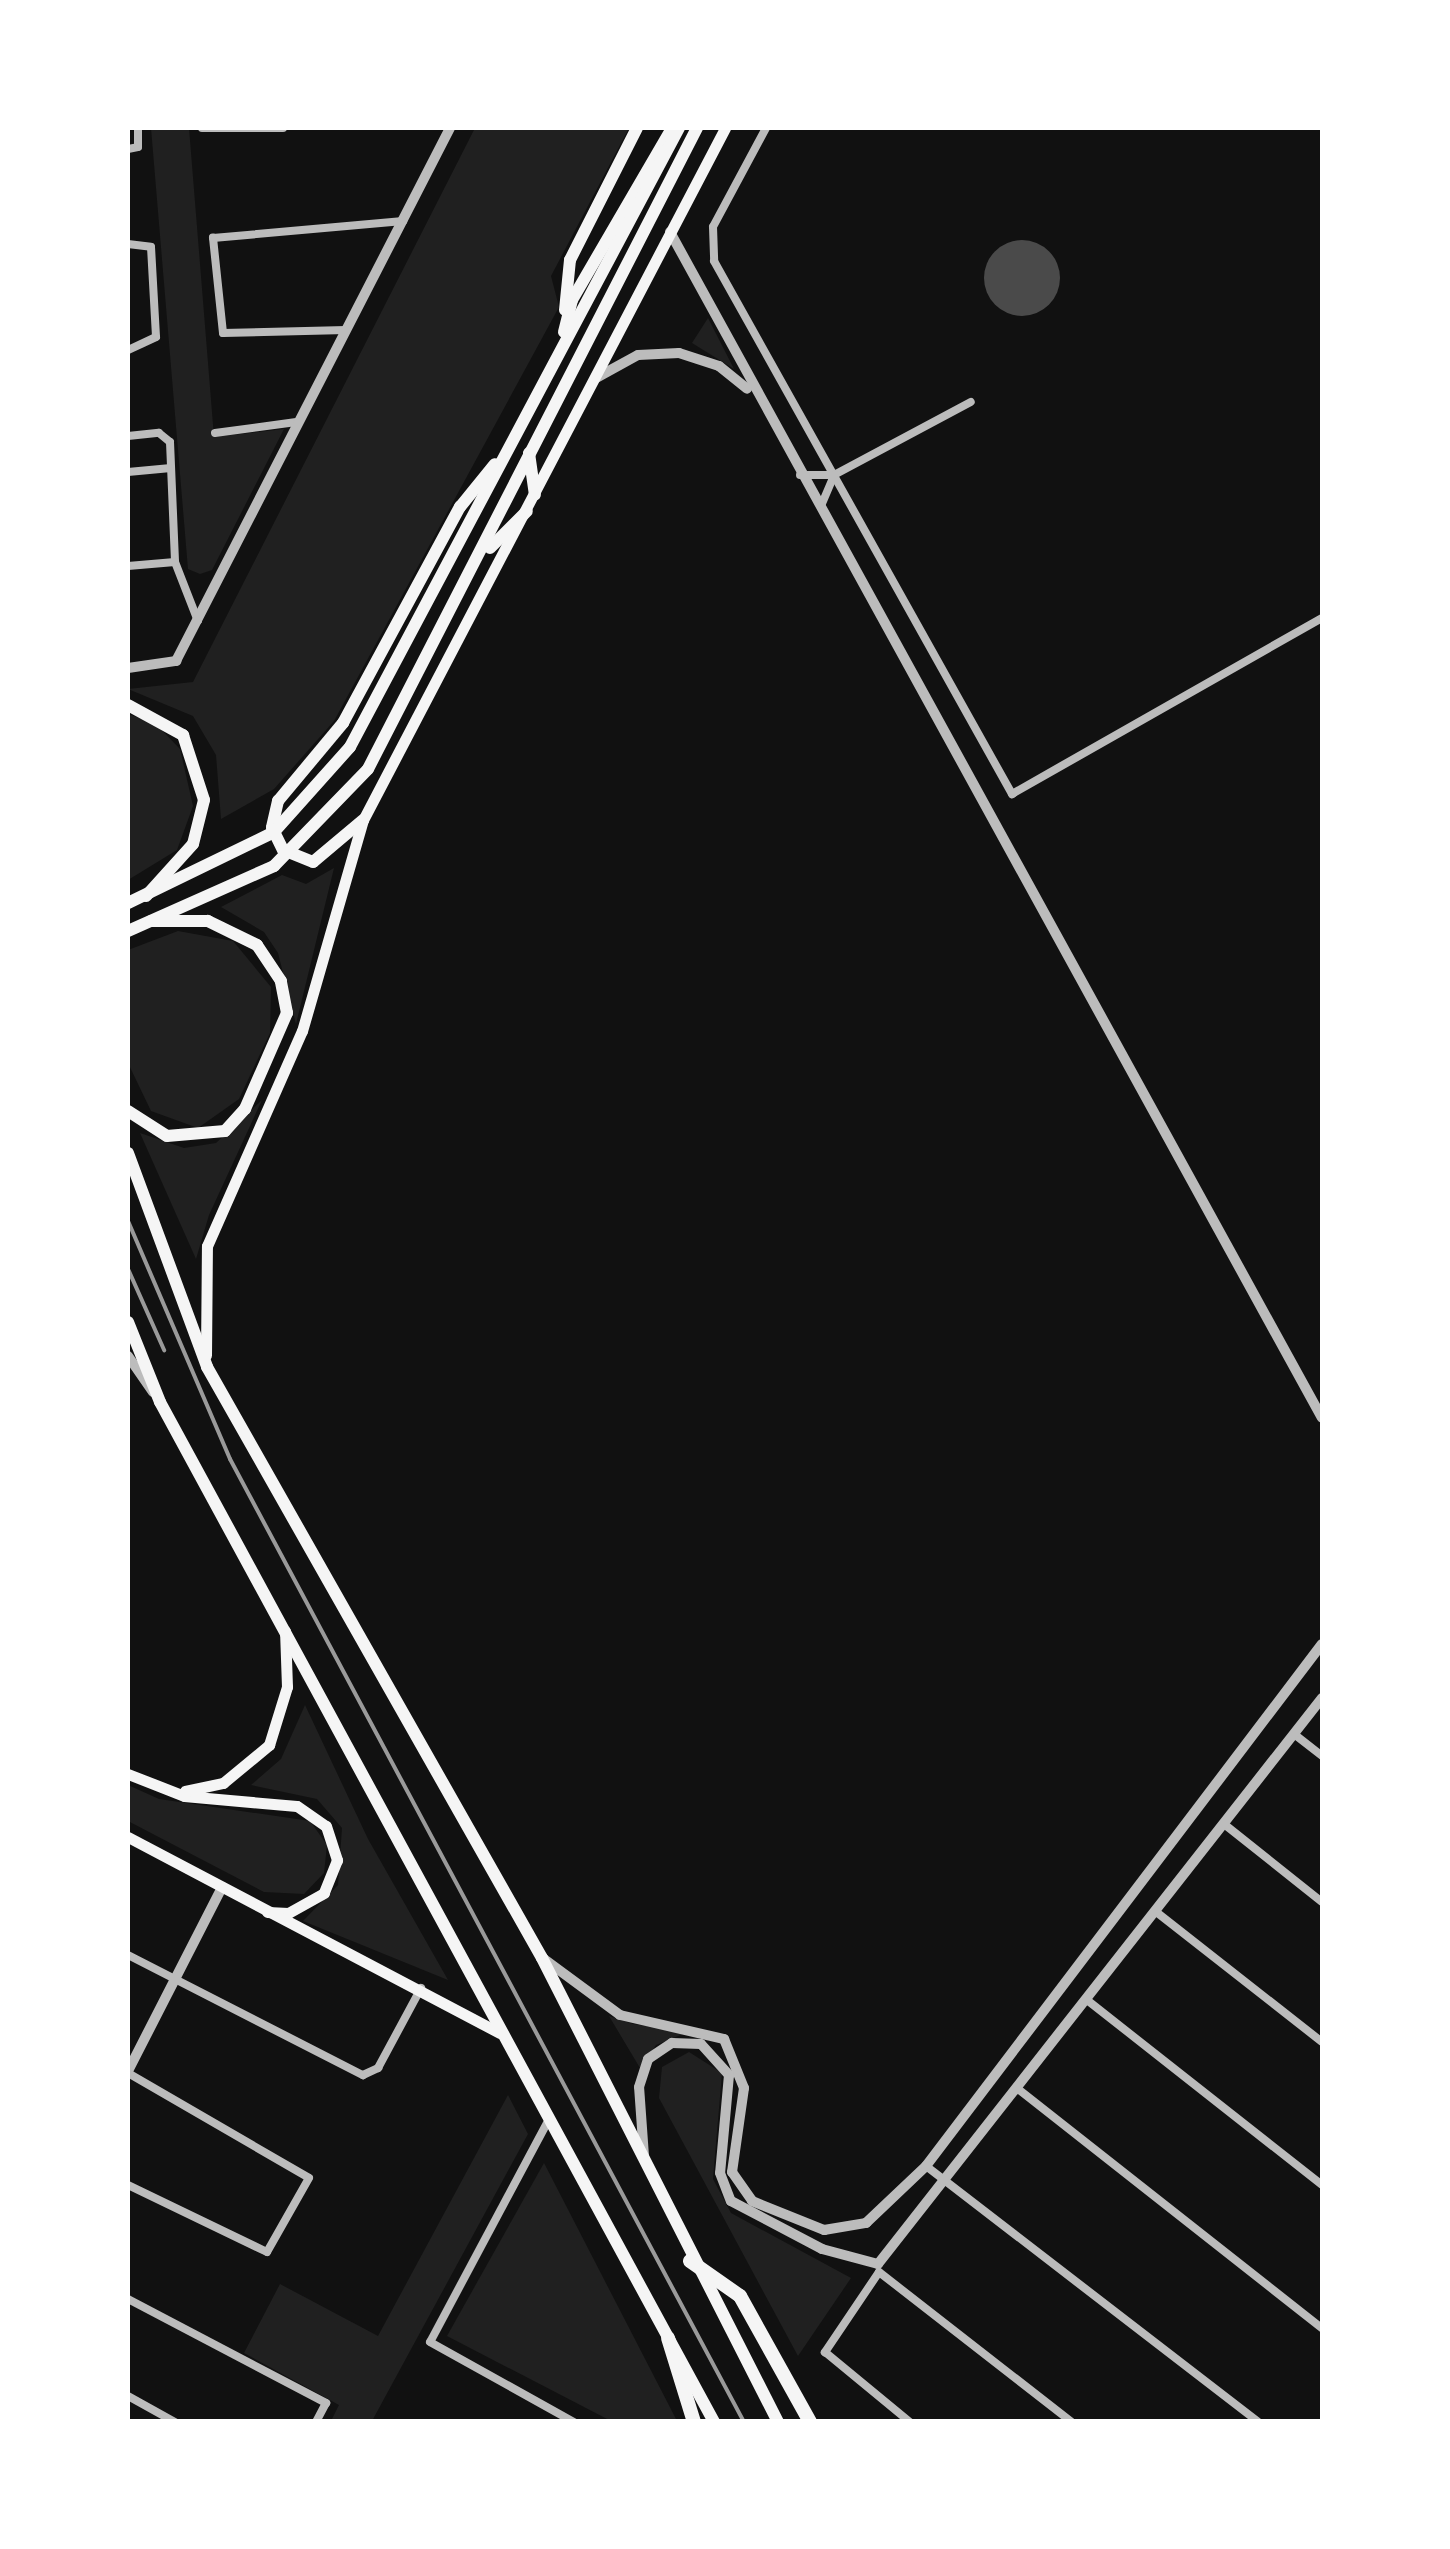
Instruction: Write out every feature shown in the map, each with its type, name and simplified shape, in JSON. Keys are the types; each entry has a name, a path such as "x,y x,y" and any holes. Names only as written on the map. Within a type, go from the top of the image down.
{"highway":[{"path":"690,2261 740,2296 810,2422"},
{"path":"668,2338 694,2422"}],"main road":[{"path":"560,350 570,260 637,128"},
{"path":"566,322 675,128"},
{"path":"128,903 251,848 312,797 350,747 675,128"},
{"path":"128,930 274,866 319,829 368,769 482,556 529,452 697,128"},
{"path":"206,1367 207,1246 302,1030 363,820 725,128"},
{"path":"363,820 313,862 283,850 272,827 278,801 343,723 460,507 507,451"},
{"path":"529,452 534,495"},
{"path":"482,556 527,511"},
{"path":"128,705 150,710 194,753 204,800 193,844 146,896"},
{"path":"128,1111 156,1132 207,1138 240,1118 286,1013 281,981 257,945 208,921 151,921"},
{"path":"128,1152 206,1367 542,1958 690,2261 778,2422"},
{"path":"128,1322 160,1402 547,2123 714,2422"},
{"path":"160,1791 223,1784 269,1745 287,1687 284,1627"},
{"path":"128,1774 160,1791 296,1806 326,1826 337,1860 324,1893 288,1913 262,1912"},
{"path":"128,1837 262,1912 420,1988 499,2032"}],"street":[{"path":"133,148 138,128"},
{"path":"202,128 282,128"},
{"path":"128,668 176,662 450,128"},
{"path":"766,128 710,248 1012,794 1322,618"},
{"path":"346,330 222,333 212,238 404,221"},
{"path":"670,232 759,406 1322,1418"},
{"path":"128,244 148,243 153,344 128,350"},
{"path":"592,381 638,355 679,353 731,374 759,406"},
{"path":"798,475 834,475 972,402"},
{"path":"215,433 296,422"},
{"path":"128,436 167,436 175,562 198,621"},
{"path":"128,472 172,468"},
{"path":"818,510 834,475"},
{"path":"128,566 175,562"},
{"path":"128,1356 160,1402"},
{"path":"542,1958 620,2014 724,2040 744,2088 732,2172 752,2202 808,2226 853,2227 891,2208 926,2166 1322,1644"},
{"path":"910,2422 825,2352 878,2268 1322,1698"},
{"path":"1294,1734 1322,1756"},
{"path":"1224,1824 1322,1902"},
{"path":"128,2185 267,2252 308,2172 128,2072 222,1887"},
{"path":"1156,1912 1322,2042"},
{"path":"128,1955 369,2076 420,1988"},
{"path":"1087,2000 1322,2184"},
{"path":"645,2172 642,2073 659,2048 701,2044 729,2076 720,2173 731,2201 837,2256 878,2268 1072,2422"},
{"path":"1018,2089 1322,2328"},
{"path":"547,2123 430,2342 574,2422"},
{"path":"926,2166 1258,2422"},
{"path":"128,2298 326,2403 316,2422"},
{"path":"128,2396 176,2422"}],"shaded area":[{"path":"151,128 189,128 214,437 284,429 212,570 200,574 188,569"},
{"path":"475,128 629,128 551,276 559,307 334,721 274,789 221,819 216,755 193,716 128,689 193,682"},
{"path":"708,318 734,369 692,343"},
{"path":"128,714 156,724 180,749 193,806 177,850 128,880"},
{"path":"334,868 296,1024 278,953 264,932 221,907 282,875 306,884"},
{"path":"178,931 233,941 271,987 270,1033 239,1099 198,1128 151,1111 128,1063 128,950"},
{"path":"262,1100 209,1215 196,1259 140,1133 184,1148 216,1143"},
{"path":"305,1705 368,1839 448,1980 303,1921 338,1885 342,1828 317,1799 251,1785 281,1759"},
{"path":"128,1785 159,1799 310,1821 327,1845 324,1873 304,1894 264,1892 128,1821"},
{"path":"609,2016 633,2024 688,2032 656,2045 640,2068"},
{"path":"689,2052 722,2073 713,2179 731,2213 851,2278 798,2356 659,2098 662,2067"},
{"path":"508,2095 528,2134 372,2421 331,2421 339,2405 244,2353 280,2284 378,2336"},
{"path":"544,2163 677,2421 611,2421 447,2336"}],"building":[{"path":"1022,240 1049,251 1060,278 1049,305 1022,316 995,305 984,278 995,251"}],"railway":[{"path":"128,1221 230,1459 744,2422"},
{"path":"128,1269 164,1350"}]}
